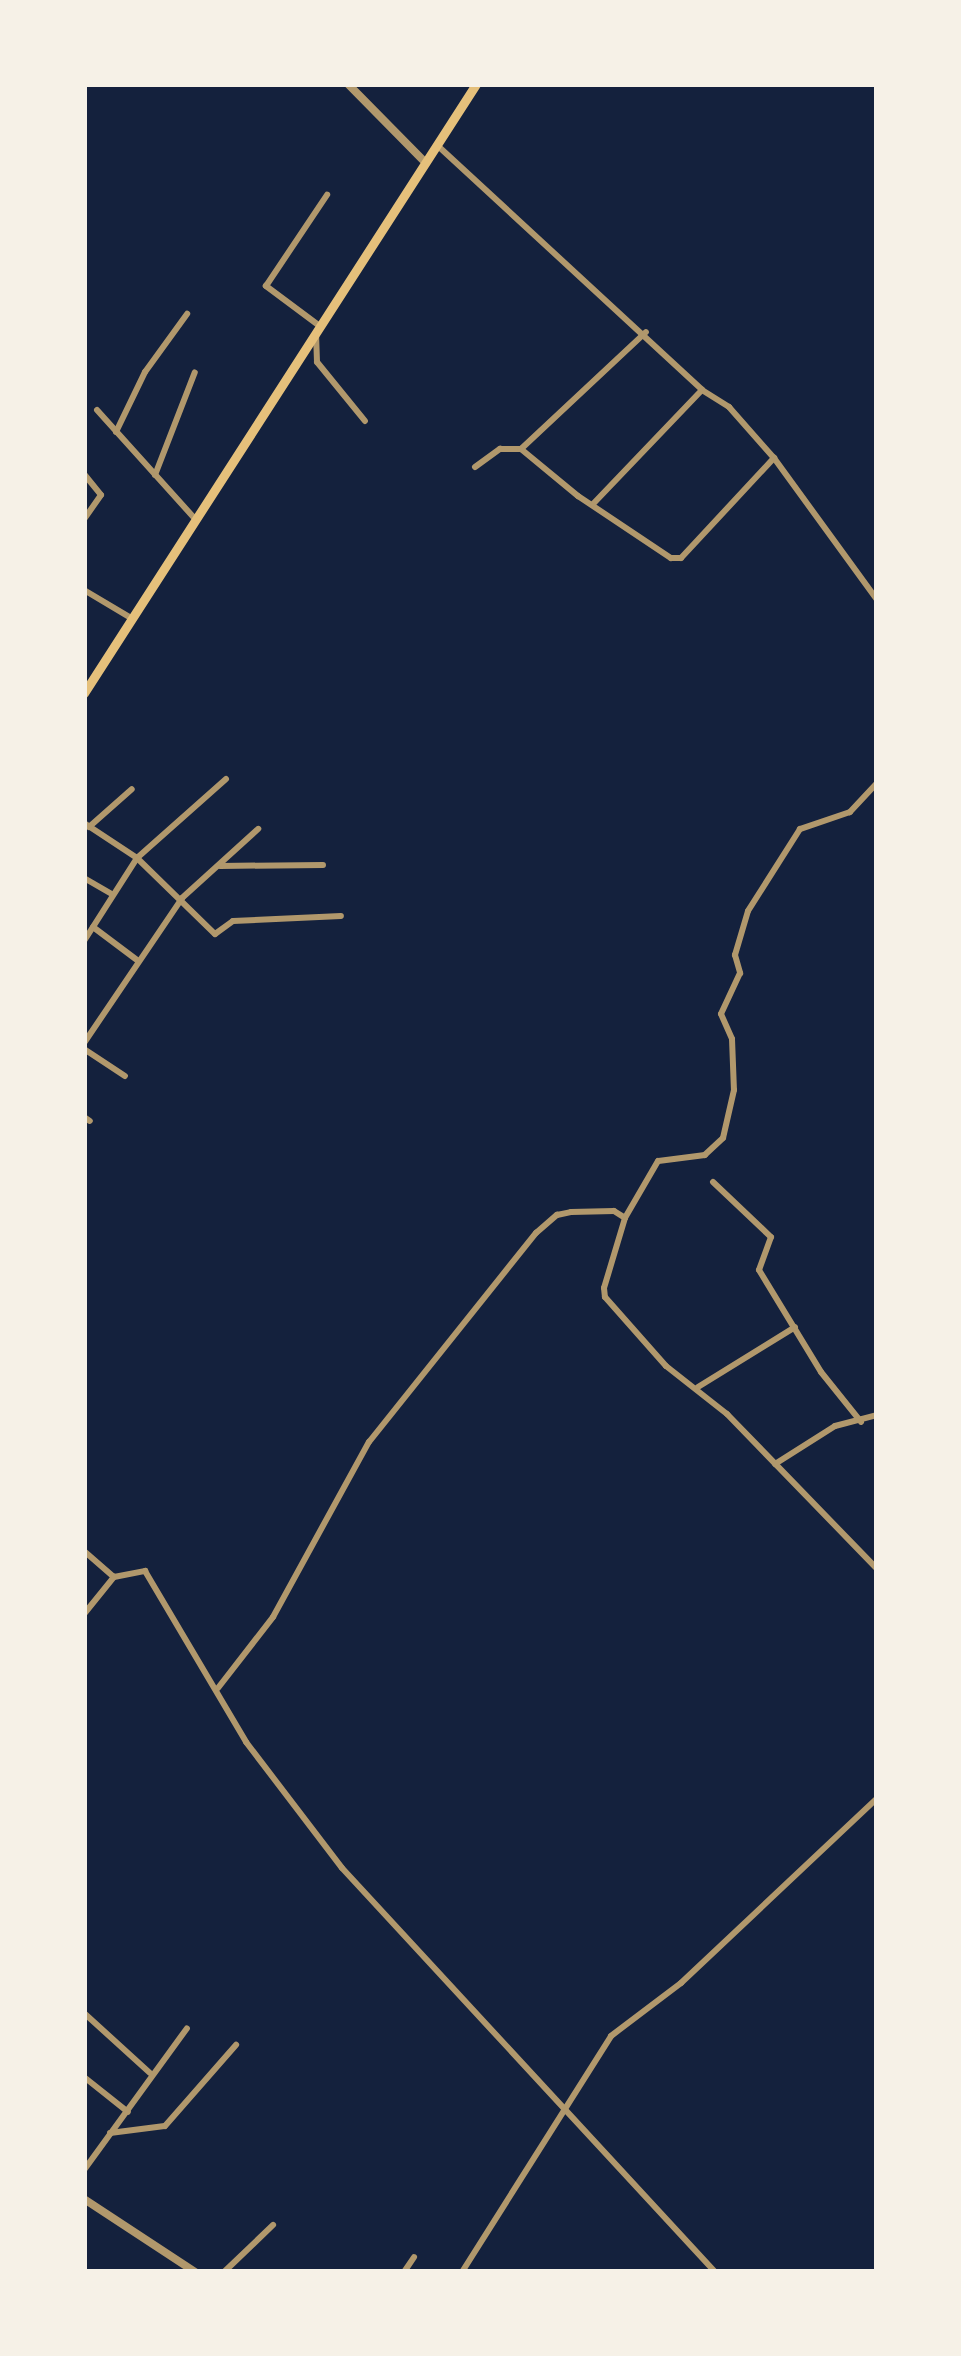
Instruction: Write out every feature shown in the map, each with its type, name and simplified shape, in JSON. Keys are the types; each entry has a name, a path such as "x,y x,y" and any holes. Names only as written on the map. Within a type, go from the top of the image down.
{"main road":[{"path":"84,693 476,84"}],"street":[{"path":"348,84 423,160"},
{"path":"438,146 646,332 702,390 729,407 774,458 877,600"},
{"path":"327,195 266,286 316,327 317,362 365,422"},
{"path":"116,432 146,372 187,314"},
{"path":"475,467 500,449 521,448 646,332"},
{"path":"155,475 195,372"},
{"path":"593,504 702,390"},
{"path":"97,410 195,519"},
{"path":"521,448 671,558 681,558 774,458"},
{"path":"84,474 100,495 84,519"},
{"path":"84,590 130,618"},
{"path":"84,941 137,858 226,779"},
{"path":"877,783 850,812 800,829 748,911 735,955 740,973 722,1014 732,1039 734,1090 723,1138 705,1155 658,1161 625,1218 604,1297 666,1366 698,1387 877,1569"},
{"path":"132,789 87,825 137,858 219,934 233,921 341,916"},
{"path":"125,1076 84,1046 182,898 258,829"},
{"path":"216,866 323,866"},
{"path":"84,878 112,894"},
{"path":"93,927 137,960"},
{"path":"712,1181 771,1237 759,1270 820,1372 861,1422"},
{"path":"218,1688 273,1617 369,1442 536,1233 557,1214 614,1211 625,1218"},
{"path":"698,1387 795,1327"},
{"path":"775,1464 835,1426 877,1415"},
{"path":"84,1551 114,1577"},
{"path":"84,1614 114,1577 145,1571 246,1742 341,1868 710,2270"},
{"path":"461,2272 610,2036 681,1983 877,1798"},
{"path":"84,2013 150,2073"},
{"path":"84,2170 128,2112 150,2073 188,2028"},
{"path":"110,2133 154,2130 175,2119 236,2045"},
{"path":"84,2078 128,2112"},
{"path":"84,2199 195,2272"},
{"path":"224,2272 273,2225"},
{"path":"404,2272 414,2257"}]}
